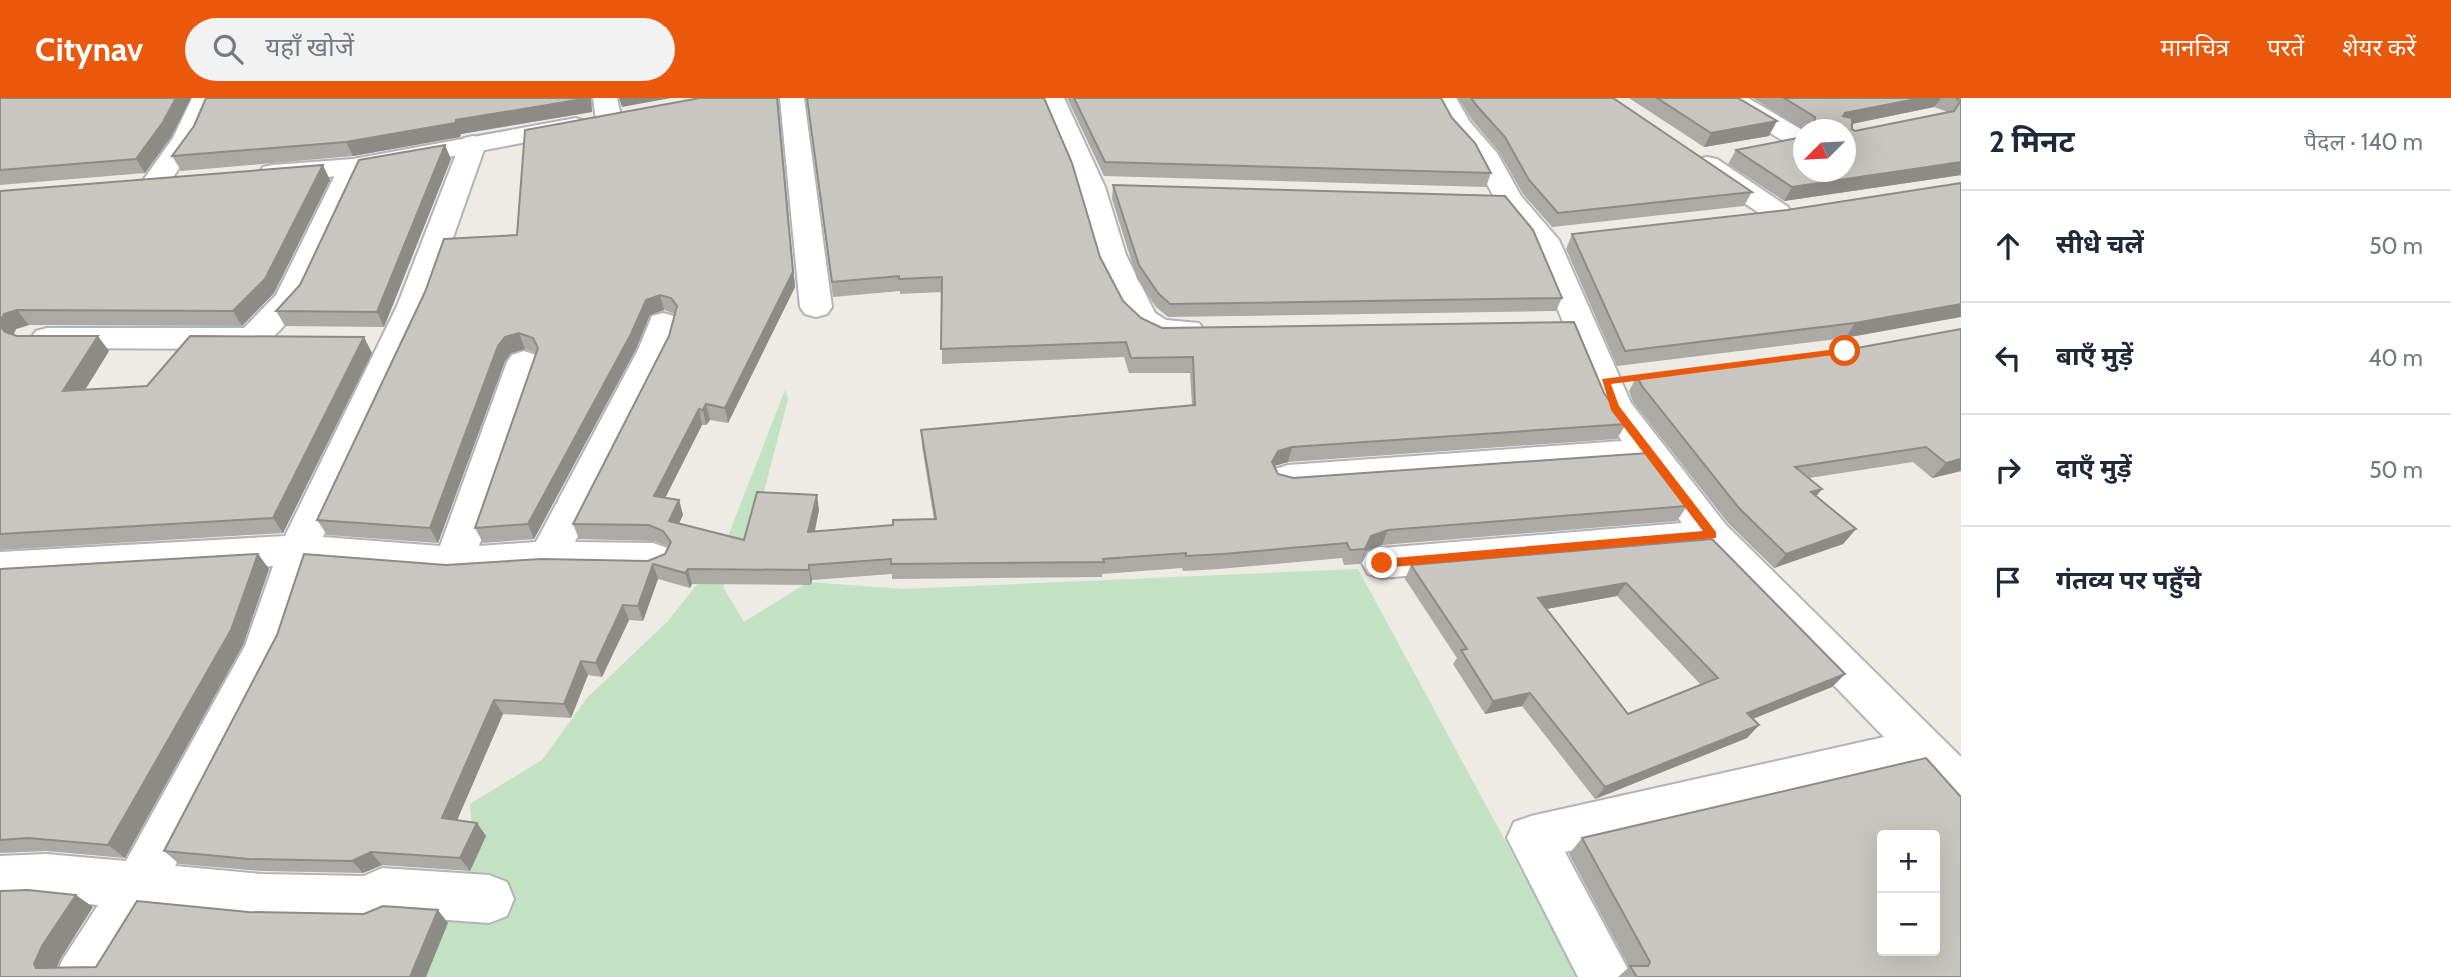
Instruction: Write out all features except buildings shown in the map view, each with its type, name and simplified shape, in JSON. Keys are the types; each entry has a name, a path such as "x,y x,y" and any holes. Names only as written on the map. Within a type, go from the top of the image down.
{"street":[{"path":"156,183 186,139 204,98"},
{"path":"792,98 816,307"},
{"path":"1052,98 1105,187 1111,255 1142,319 1160,330 1215,329"},
{"path":"1444,98 1459,126 1484,153 1496,198 1558,239 1565,324 1619,380 1615,407 1648,452 1712,535 1924,748 1961,789"},
{"path":"1730,98 1793,136"},
{"path":"247,176 353,167 473,144 616,111"},
{"path":"1737,218 1791,211 1693,156 1793,143"},
{"path":"81,977 138,888 265,648 298,550 382,340 412,306 473,144"},
{"path":"252,339 290,299 353,167"},
{"path":"548,556 654,350 663,323"},
{"path":"29,338 291,339"},
{"path":"454,562 524,362"},
{"path":"1288,478 1648,452"},
{"path":"1382,563 1712,535"},
{"path":"2,570 298,550 454,562 548,556 653,558"},
{"path":"1606,977 1531,838 1924,748"},
{"path":"0,878 46,877 262,898 376,900 382,892 388,892 489,899"}],"green space":[{"path":"785,390 788,399 763,495 723,587 744,622 808,582 903,589 1358,569 1579,977 425,977 474,850 470,804 542,760 587,698 668,621 721,554"}],"route":[{"path":"1382,563 1712,535 1615,407 1605,381 1845,351"}]}
